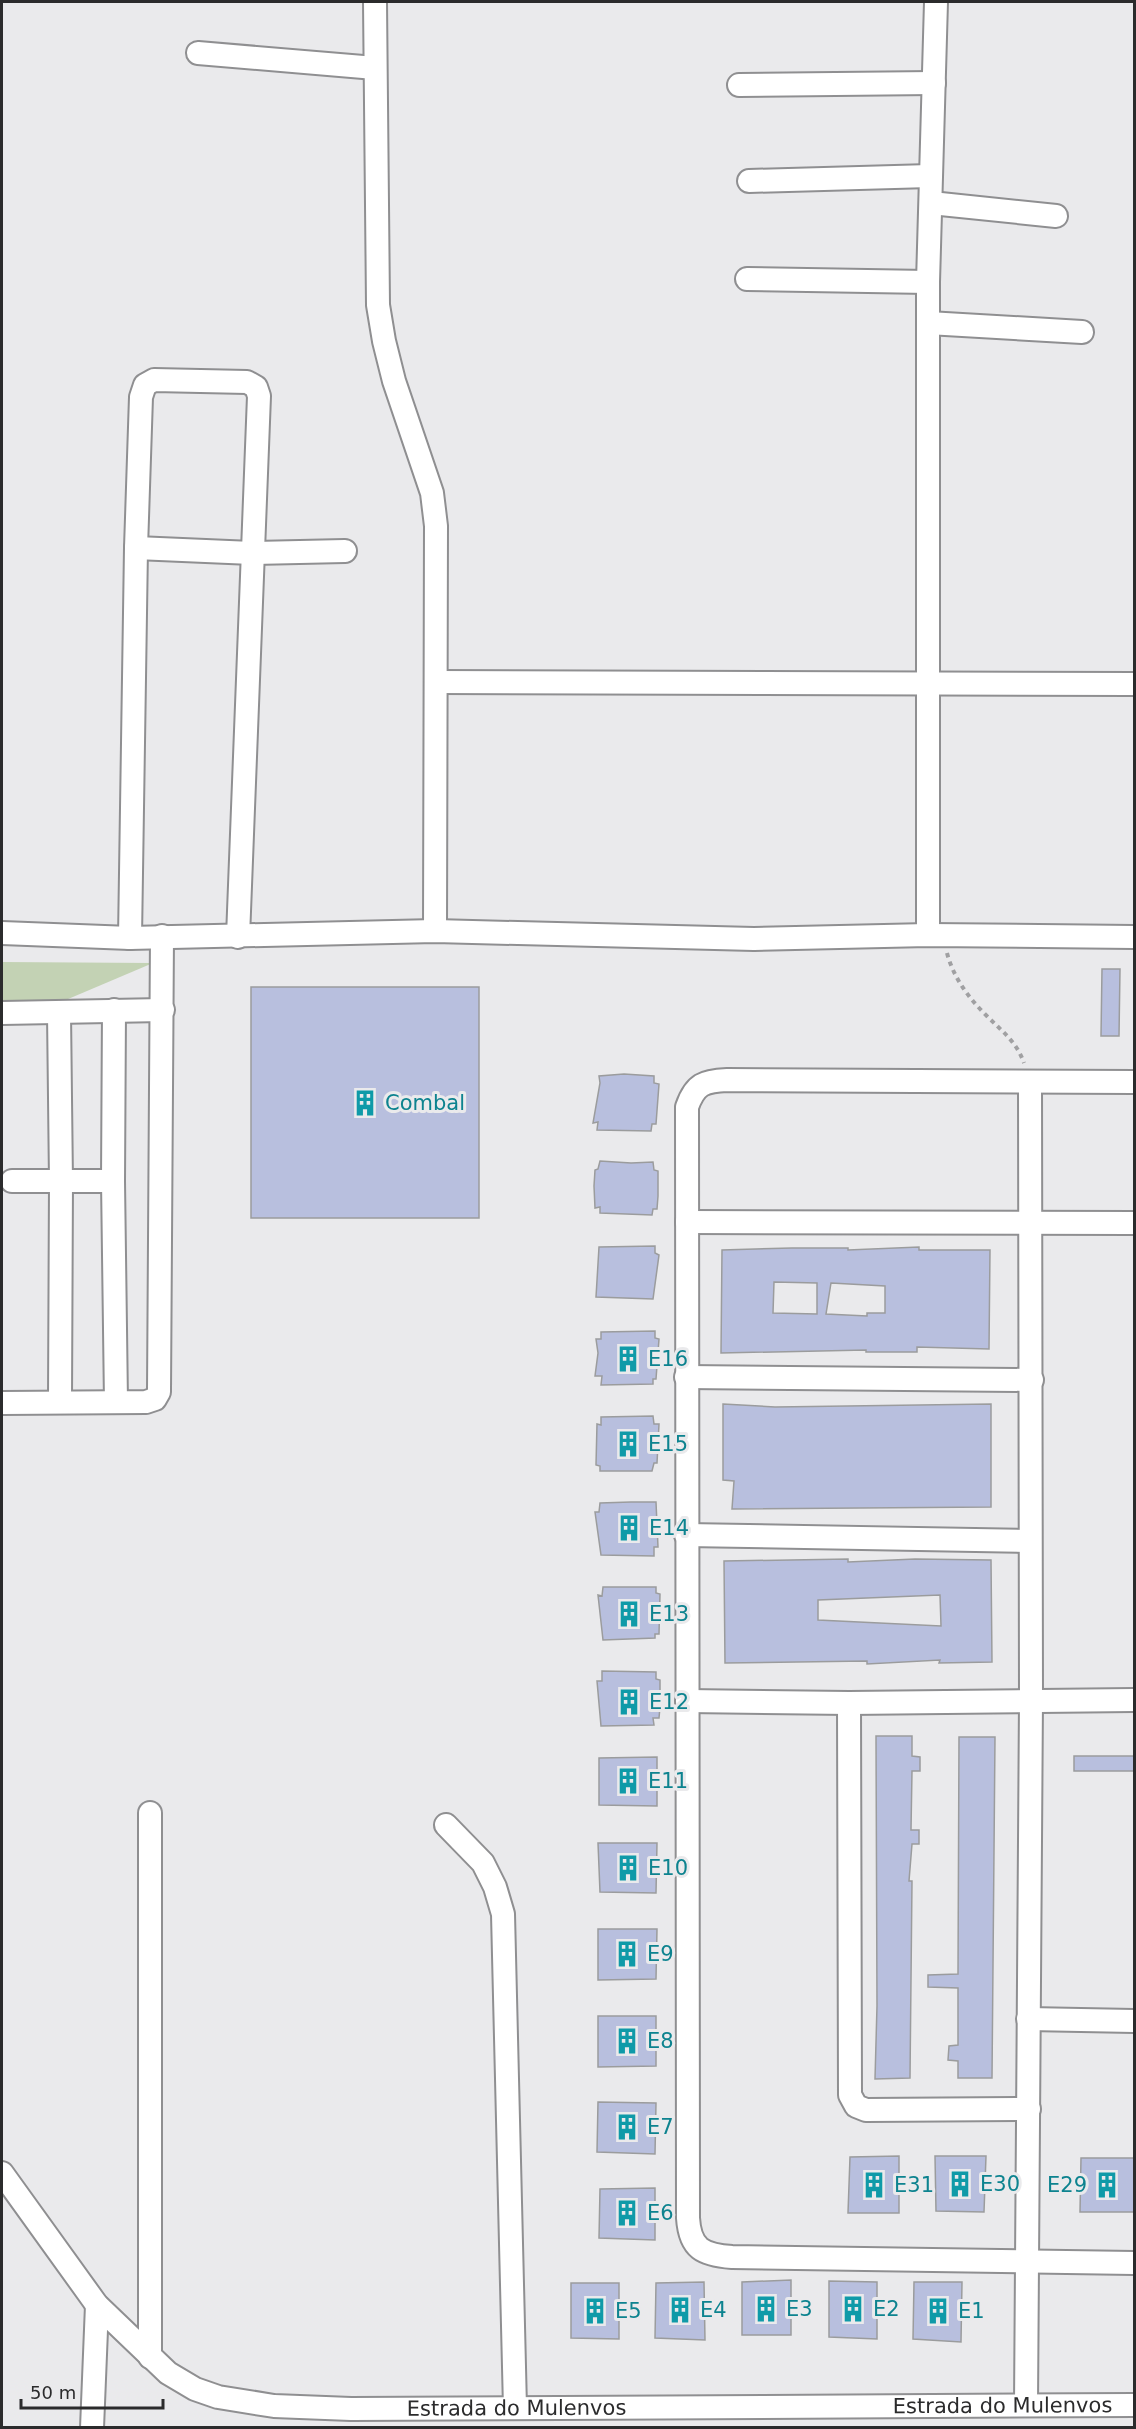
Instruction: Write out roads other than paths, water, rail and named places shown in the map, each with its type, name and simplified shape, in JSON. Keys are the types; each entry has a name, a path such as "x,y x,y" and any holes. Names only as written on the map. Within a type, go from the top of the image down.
{"street":[{"path":"375,2 378,305 394,381 432,493 436,526 435,930"},
{"path":"935,935 929,685 928,282 936,2"},
{"path":"198,52 375,68"},
{"path":"739,85 934,83"},
{"path":"748,181 930,176"},
{"path":"931,203 1056,216"},
{"path":"747,279 928,282"},
{"path":"928,323 1082,332"},
{"path":"130,938 136,548 141,397 145,385 154,380 247,382 256,387 260,396 238,937"},
{"path":"136,548 252,553 345,551"},
{"path":"436,682 1134,684"},
{"path":"2,933 130,938 238,937 435,930 754,939 935,935 1134,937"},
{"path":"15,1379 8,1403 146,1402 155,1399 159,1392 162,936"},
{"path":"114,1010 113,1181 116,1402"},
{"path":"11,1036 6,1013 163,1010"},
{"path":"59,1013 60,1401"},
{"path":"1134,1082 707,1081 692,1093 687,1107 686,1377 688,2218 689,2232 695,2245 712,2256 732,2257 1134,2263"},
{"path":"1026,2405 1031,1700 1029,1541 1032,1380 1030,1082"},
{"path":"12,1180 113,1181"},
{"path":"687,1222 1134,1223"},
{"path":"686,1377 1032,1380"},
{"path":"686,1535 1029,1541"},
{"path":"687,1701 1134,1700"},
{"path":"849,1702 850,2095 854,2103 866,2110 1029,2109"},
{"path":"150,1813 150,2357"},
{"path":"446,1825 483,1863 495,1887 503,1914 515,2408"},
{"path":"1028,2019 1134,2021"},
{"name":"Estrada do Mulenvos","path":"2,2173 97,2305 168,2373 195,2389 218,2397 274,2406 351,2409 515,2408 970,2417 1026,2405 1134,2405"},
{"path":"92,2427 97,2305"}],"place":[{"name":"Combal","path":"365,1103"},
{"name":"E16","path":"628,1359"},
{"name":"E15","path":"628,1444"},
{"name":"E14","path":"629,1528"},
{"name":"E13","path":"629,1614"},
{"name":"E12","path":"629,1702"},
{"name":"E11","path":"628,1781"},
{"name":"E10","path":"628,1868"},
{"name":"E9","path":"627,1954"},
{"name":"E8","path":"627,2041"},
{"name":"E7","path":"627,2127"},
{"name":"E30","path":"960,2184"},
{"name":"E31","path":"874,2185"},
{"name":"E29","path":"1107,2185"},
{"name":"E6","path":"627,2213"},
{"name":"E3","path":"766,2309"},
{"name":"E2","path":"853,2309"},
{"name":"E4","path":"680,2310"},
{"name":"E5","path":"595,2311"},
{"name":"E1","path":"938,2311"}]}
